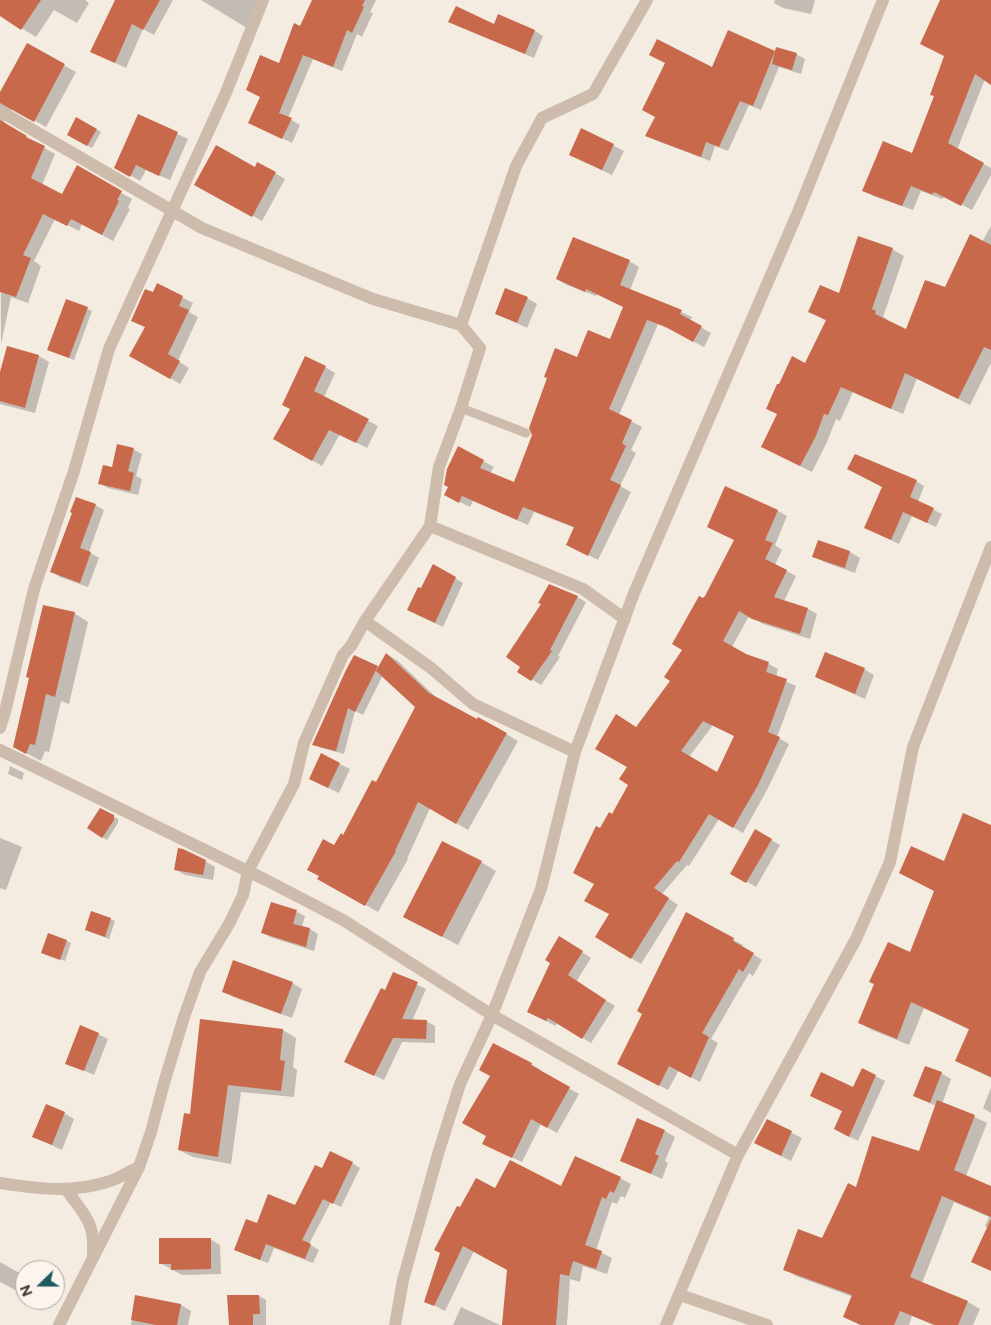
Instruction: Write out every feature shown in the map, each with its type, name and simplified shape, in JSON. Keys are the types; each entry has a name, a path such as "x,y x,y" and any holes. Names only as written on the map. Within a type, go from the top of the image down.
{"street":[{"path":"0,728 34,589 74,471 108,349 225,95 262,0"},
{"path":"461,325 516,166 542,118 593,94 647,0"},
{"path":"394,1325 403,1280 460,1084 492,1014 540,889 575,752 634,593 798,212 882,0"},
{"path":"0,111 202,228 373,299 461,325 480,348 461,408 439,467 430,526 343,656 304,743 294,784 248,872 239,902 229,924 200,972 181,1026 139,1168 59,1325"},
{"path":"430,526 583,589 625,619"},
{"path":"666,1325 738,1156 856,939 890,862 913,747 991,547"},
{"path":"365,621 431,668 473,704 575,752"},
{"path":"0,750 343,920 492,1014 738,1156"},
{"path":"0,1183 31,1188 66,1189 107,1182 139,1168"},
{"path":"66,1189 90,1223 94,1237 92,1262"},
{"path":"680,1295 767,1325"}],"lane":[{"path":"461,408 526,433"}],"building":[{"path":"0,0 41,0 21,30 0,16"},
{"path":"115,0 160,0 143,30 132,24 115,63 90,52"},
{"path":"312,0 365,0 362,6 364,7 352,33 347,30 333,67 303,55 279,113 292,118 282,139 248,123 260,97 246,90 260,55 279,63 294,23 300,26"},
{"path":"940,0 991,0 991,85 975,74 948,143 984,163 961,206 934,192 931,194 911,186 902,206 862,191 883,141 912,153 934,96 930,95 944,56 920,44"},
{"path":"456,6 494,24 498,14 535,30 525,54 448,22"},
{"path":"728,30 775,51 753,106 740,101 719,147 706,142 701,157 645,136 655,117 642,110 665,63 649,55 657,39 712,67"},
{"path":"27,43 65,64 34,122 0,103 0,92"},
{"path":"776,47 797,53 792,70 772,64"},
{"path":"138,114 178,132 159,176 136,165 130,177 114,168"},
{"path":"76,117 97,129 87,146 67,135"},
{"path":"0,120 26,137 45,146 31,178 62,194 77,165 122,191 102,235 71,219 67,226 43,214 23,255 31,258 16,297 0,292"},
{"path":"581,128 614,144 602,170 569,155"},
{"path":"216,145 255,167 257,162 276,172 252,217 194,185"},
{"path":"970,234 991,245 991,350 984,347 958,399 905,373 891,409 841,387 828,415 824,414 816,436 800,466 761,447 777,414 766,409 777,384 779,384 792,356 805,363 826,320 808,312 820,285 839,293 858,236 893,248 872,309 876,311 875,314 906,329 925,280 945,287"},
{"path":"573,237 630,260 620,285 682,310 680,314 702,326 693,342 666,327 647,320 609,409 632,420 622,443 626,446 610,480 621,485 588,556 566,545 574,527 523,507 517,520 462,496 459,503 444,495 448,487 444,485 447,469 458,446 484,460 480,468 514,482 532,435 529,428 547,378 544,377 555,348 577,357 588,330 610,339 623,307 586,289 585,292 556,279"},
{"path":"157,283 183,296 179,306 189,310 168,354 180,361 170,379 129,356 145,327 131,321 145,289 153,292"},
{"path":"505,288 528,297 517,323 495,314"},
{"path":"66,299 88,307 69,358 47,350"},
{"path":"7,346 39,355 25,408 0,401 0,372"},
{"path":"305,356 326,366 314,391 369,419 356,443 329,430 312,461 273,439 290,409 282,405"},
{"path":"117,444 134,448 128,471 134,473 130,491 98,484 103,465 112,467"},
{"path":"855,454 917,480 910,497 934,508 927,523 903,512 891,540 864,528 882,487 847,469"},
{"path":"725,486 778,510 765,540 773,543 765,559 787,570 774,597 808,608 800,634 752,619 739,611 723,641 746,654 769,662 766,672 787,679 768,732 780,737 758,785 733,828 709,814 679,862 677,861 654,888 669,898 631,959 595,937 609,914 584,901 594,884 573,873 596,826 600,828 609,812 612,814 628,785 619,779 627,767 595,749 616,714 636,727 670,681 664,677 682,650 672,644 699,596 703,598 705,596 734,540 707,527","holes":["703,721 734,736 717,772 681,751"]},
{"path":"76,497 96,504 80,548 91,552 80,583 50,572"},
{"path":"818,540 850,551 845,568 812,557"},
{"path":"433,564 456,577 435,623 407,610 418,587 421,588"},
{"path":"549,584 578,596 550,650 552,651 531,681 517,672 520,667 506,657 541,604 538,603"},
{"path":"43,605 75,612 55,697 46,694 35,745 30,744 26,754 13,747 29,678 26,677"},
{"path":"825,652 865,668 855,694 815,677"},
{"path":"386,653 429,693 507,733 456,824 418,802 396,851 365,906 317,879 319,876 307,870 323,839 334,845 341,833 343,835 372,780 376,782 415,707 376,671"},
{"path":"354,655 378,666 355,712 348,708 336,751 312,745 345,672"},
{"path":"321,753 340,763 328,788 309,779"},
{"path":"100,808 114,815 114,820 102,838 87,828"},
{"path":"963,813 991,825 991,1077 955,1061 969,1029 911,1002 897,1039 858,1023 874,984 869,982 888,942 910,952 934,891 899,873 911,846 944,861"},
{"path":"755,829 772,839 746,883 730,874"},
{"path":"442,841 482,861 442,937 403,917"},
{"path":"178,848 206,860 203,875 174,870"},
{"path":"271,902 297,910 293,924 310,928 306,947 261,933"},
{"path":"91,911 111,918 105,937 85,930"},
{"path":"686,912 734,938 733,941 754,953 743,972 739,969 702,1033 709,1037 691,1078 669,1066 659,1086 617,1064 642,1014 637,1011"},
{"path":"48,933 67,940 60,960 41,953"},
{"path":"559,936 583,951 568,975 606,1000 582,1039 548,1018 546,1021 527,1012 550,963 545,960"},
{"path":"233,960 293,982 281,1014 222,992"},
{"path":"393,972 418,982 402,1019 427,1020 426,1039 393,1038 374,1076 344,1062 381,988 385,990"},
{"path":"200,1019 283,1029 280,1060 285,1061 281,1091 228,1085 218,1157 178,1150 184,1113 190,1114"},
{"path":"80,1025 99,1033 84,1071 65,1064"},
{"path":"493,1043 532,1063 531,1065 570,1087 547,1128 531,1119 512,1158 482,1144 486,1136 462,1123 490,1076 479,1070"},
{"path":"925,1066 942,1072 930,1103 913,1096"},
{"path":"862,1068 876,1075 849,1137 834,1129 842,1111 810,1096 821,1072 853,1087"},
{"path":"937,1100 975,1115 954,1170 991,1186 991,1217 942,1196 910,1277 968,1301 958,1325 935,1325 900,1311 894,1325 861,1325 843,1317 852,1295 783,1270 798,1229 822,1238 848,1183 856,1187 872,1136 919,1151"},
{"path":"46,1104 65,1112 52,1145 32,1137"},
{"path":"637,1118 665,1130 655,1154 659,1156 651,1174 620,1161"},
{"path":"767,1119 792,1131 781,1156 754,1143"},
{"path":"330,1151 353,1162 333,1204 323,1199 302,1240 311,1244 305,1259 266,1244 260,1260 234,1250 246,1219 257,1223 268,1194 295,1205 315,1165 322,1168"},
{"path":"575,1156 621,1177 614,1193 610,1191 606,1199 602,1197 585,1245 602,1251 596,1269 573,1261 569,1276 560,1274 556,1325 502,1325 507,1270 463,1246 434,1306 424,1302 440,1253 434,1250 457,1206 460,1207 476,1178 495,1188 510,1160 561,1186"},
{"path":"991,1219 991,1271 971,1262"},
{"path":"159,1238 211,1238 211,1269 171,1270 171,1264 159,1264"},
{"path":"135,1295 181,1304 177,1325 156,1325 131,1320"},
{"path":"227,1295 259,1295 260,1314 253,1314 253,1325 229,1325"}]}
